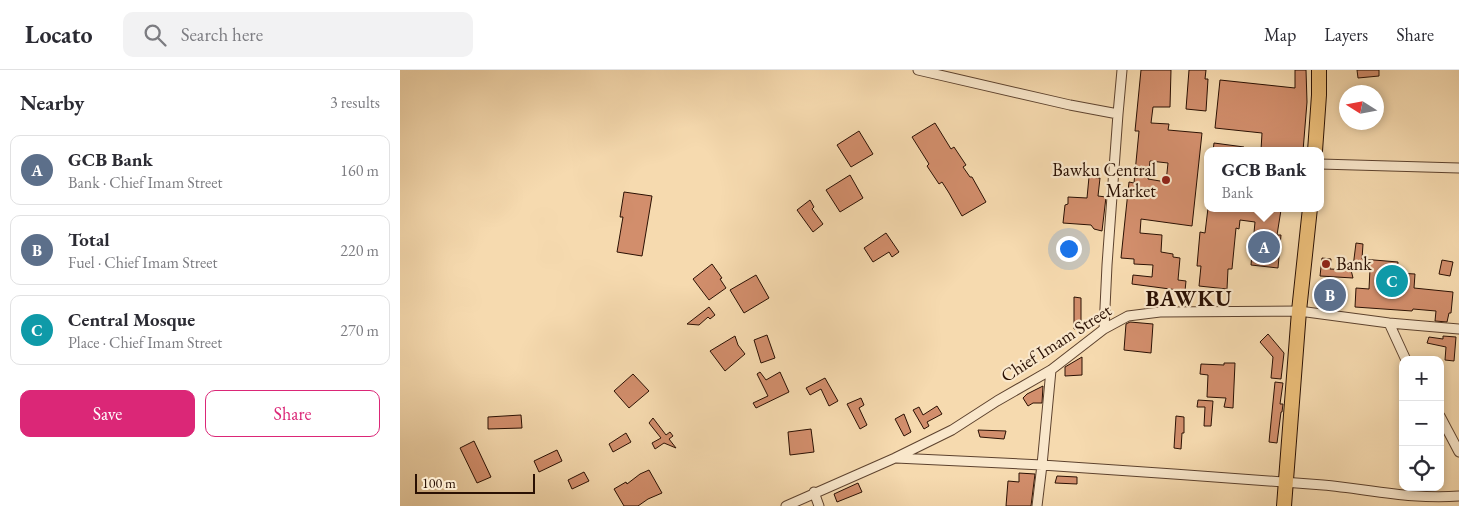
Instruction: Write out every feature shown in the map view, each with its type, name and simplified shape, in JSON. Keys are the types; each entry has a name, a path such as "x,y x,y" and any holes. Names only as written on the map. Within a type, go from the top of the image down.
{"highway":[{"path":"1316,147 1319,95 1318,70"},
{"path":"1284,506 1299,311 1310,212"}],"street":[{"path":"918,70 1070,105 1118,114"},
{"path":"1104,329 1122,70"},
{"path":"1324,164 1459,168"},
{"name":"Chief Imam Street","path":"786,506 814,492 895,458 952,430 1051,370 1104,329 1128,316 1157,313 1299,311 1389,323 1459,329"},
{"path":"1389,323 1404,356"},
{"path":"1038,506 1051,370"},
{"path":"1444,424 1459,452"},
{"path":"895,458 1042,465 1285,482 1397,494 1459,496"},
{"path":"814,492 820,506"}],"building":[{"path":"1141,70 1171,70 1170,107 1153,107 1151,123 1169,124 1168,130 1202,133 1192,226 1141,219 1140,233 1162,235 1161,252 1173,254 1173,257 1180,258 1178,280 1186,281 1185,291 1132,284 1133,275 1152,277 1153,265 1134,264 1134,259 1121,258 1129,182 1134,183 1139,131 1135,131","holes":["1150,161 1168,163 1166,182 1148,179"]},
{"path":"1189,70 1206,70 1205,79 1208,79 1206,111 1186,109"},
{"path":"1295,70 1306,70 1307,102 1303,147 1261,147 1262,133 1215,128 1220,80 1295,88"},
{"path":"1357,70 1379,70 1379,76 1358,78"},
{"path":"935,123 951,149 954,147 966,165 963,167 972,177 986,202 962,216 942,182 939,184 927,166 929,164 912,137"},
{"path":"859,131 873,154 851,167 837,145"},
{"path":"1214,143 1244,147 1214,147"},
{"path":"850,175 863,198 840,212 826,190"},
{"path":"1089,177 1100,178 1098,196 1106,197 1102,231 1094,229 1091,225 1063,223 1068,197 1087,198"},
{"path":"624,192 652,196 642,256 617,252 623,217 620,217"},
{"path":"810,200 814,207 812,209 823,224 813,232 797,210"},
{"path":"1208,212 1281,212 1277,235 1281,235 1278,268 1251,265 1255,222 1240,220 1239,229 1236,228 1232,269 1228,269 1227,289 1199,286 1201,266 1197,266 1200,232 1205,233"},
{"path":"886,233 899,252 892,257 889,252 873,262 864,248"},
{"path":"1356,243 1363,244 1362,259 1398,262 1397,273 1415,274 1414,288 1453,292 1451,313 1449,313 1447,322 1435,321 1436,311 1355,307 1356,288 1369,289 1370,269 1353,267"},
{"name":"Bank","path":"1322,258 1331,259 1330,269 1351,270 1353,278 1320,276"},
{"path":"1442,260 1453,262 1450,276 1439,274"},
{"path":"712,264 722,278 720,279 726,288 709,300 693,279"},
{"path":"756,275 769,298 744,313 730,290"},
{"path":"1074,297 1081,298 1081,329 1074,329"},
{"path":"709,307 715,315 710,319 708,317 699,325 687,324"},
{"path":"1130,322 1153,324 1151,353 1124,350 1126,324"},
{"path":"1268,334 1284,353 1281,379 1271,378 1273,357 1260,342"},
{"path":"767,335 775,358 761,363 754,340"},
{"path":"735,336 738,345 745,354 725,371 710,351"},
{"path":"1443,336 1456,337 1454,361 1445,360 1446,347 1427,343 1429,337 1443,339"},
{"path":"1082,357 1082,375 1065,376 1065,367"},
{"path":"1224,363 1235,363 1233,408 1224,407 1226,398 1207,397 1208,375 1200,374 1201,364 1224,365"},
{"path":"760,372 766,380 780,372 789,392 756,408 753,403 768,396 757,374"},
{"path":"633,374 649,391 629,408 614,391"},
{"path":"825,378 838,401 829,406 821,389 810,395 806,388"},
{"path":"1275,382 1283,383 1280,404 1283,404 1277,443 1269,442"},
{"path":"1043,386 1042,403 1033,403 1028,406 1023,398"},
{"path":"861,398 864,405 859,408 867,425 860,429 847,404"},
{"path":"1198,400 1213,401 1211,426 1204,426 1205,407 1197,407"},
{"path":"937,406 942,414 927,422 929,426 924,429 913,410 919,407 923,415"},
{"path":"904,414 911,432 904,436 895,419"},
{"path":"521,415 522,428 488,429 488,417"},
{"path":"1176,416 1184,417 1181,449 1174,448"},
{"path":"653,418 666,435 670,432 673,436 669,439 676,448 664,443 655,449 652,443 661,438 649,423"},
{"path":"811,429 814,452 790,455 788,432"},
{"path":"978,430 1006,431 1004,439 980,437"},
{"path":"626,433 631,442 613,452 609,444"},
{"path":"474,441 491,477 477,483 460,448"},
{"path":"557,450 562,461 539,472 534,461"},
{"path":"649,470 662,493 638,506 624,506 614,489 626,482 627,484"},
{"path":"584,472 589,481 572,489 568,480"},
{"path":"1019,473 1035,474 1031,506 1006,506 1008,481 1019,482"},
{"path":"1057,476 1077,477 1077,484 1055,483"},
{"path":"858,483 862,492 837,502 834,494"}],"place":[{"name":"Bawku Central Market","path":"1166,180"},
{"name":"GCB Bank","path":"1264,247"},
{"name":"Bank","path":"1326,264"},
{"name":"Central Mosque","path":"1392,281"},
{"name":"Total","path":"1330,295"}],"district":[{"name":"BAWKU","path":"1189,298"}]}
